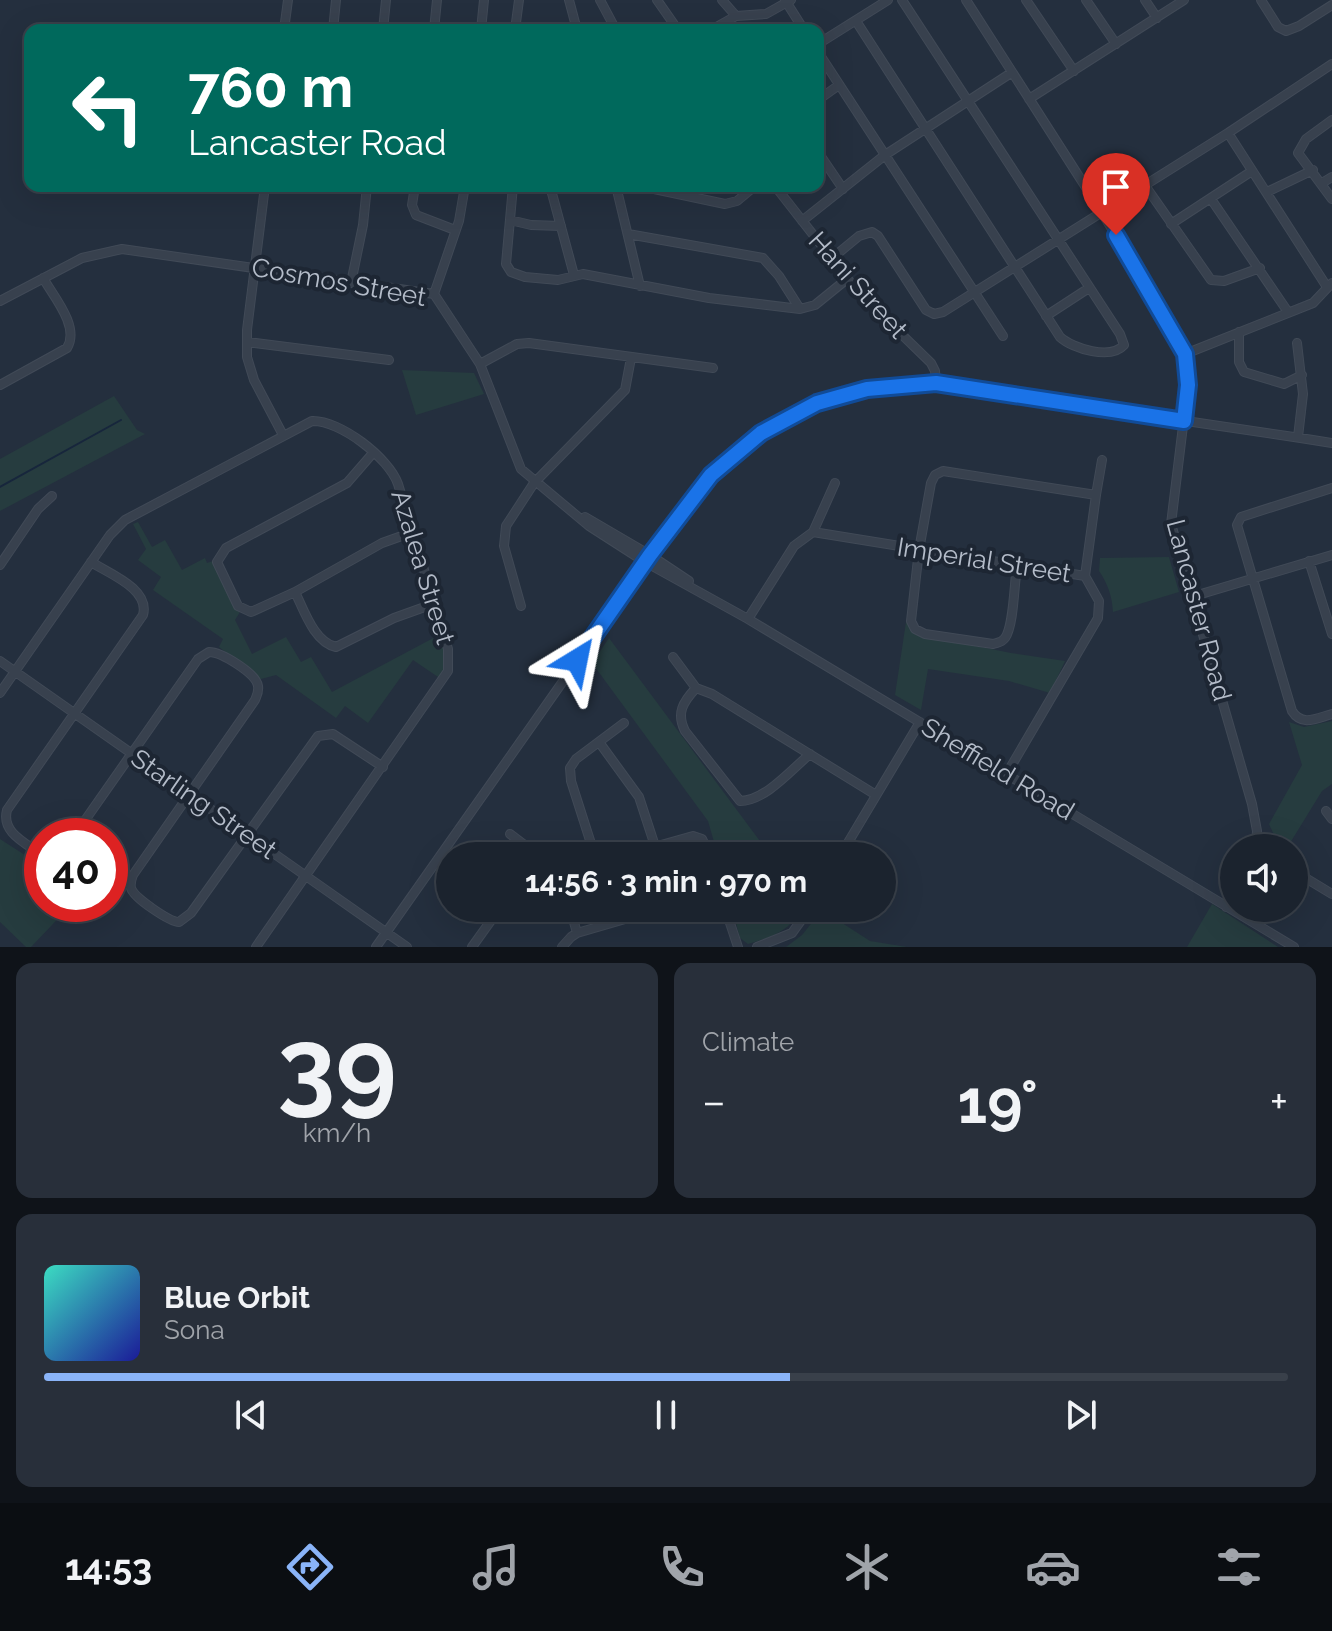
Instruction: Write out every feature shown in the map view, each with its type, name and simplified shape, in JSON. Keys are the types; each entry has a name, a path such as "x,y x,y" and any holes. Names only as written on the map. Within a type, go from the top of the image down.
{"street":[{"path":"285,24 288,0"},
{"path":"334,24 336,0"},
{"path":"384,24 386,0"},
{"path":"435,24 437,0"},
{"path":"482,24 484,0"},
{"path":"516,24 519,0"},
{"path":"569,0 575,24"},
{"path":"600,0 613,24"},
{"path":"657,0 674,24"},
{"path":"722,0 736,16"},
{"path":"824,40 888,0"},
{"path":"856,21 1060,337 1070,344 1111,353 1120,350 1124,345 1120,334 902,0"},
{"name":"Lancaster Road","path":"966,0 1101,211 1175,332 1185,354 1188,385 1171,524 1250,795 1256,834"},
{"path":"1026,0 1074,71"},
{"path":"1086,0 1116,44"},
{"path":"1145,0 1157,18"},
{"path":"1029,99 1184,0"},
{"path":"1261,0 1278,27 1286,31 1332,5"},
{"path":"722,24 736,16 766,14 788,1 801,24"},
{"path":"824,61 1003,336"},
{"path":"831,259 859,236 872,232 878,236 921,305 930,313 943,312 1332,64"},
{"path":"802,221 885,155 1011,73"},
{"path":"824,96 839,85"},
{"path":"1332,120 1306,139 1298,153 1332,199"},
{"path":"1185,354 1313,303 1330,285 1228,133"},
{"path":"824,161 843,189"},
{"path":"1267,192 1313,170"},
{"path":"1171,224 1252,171"},
{"path":"1322,183 1332,177"},
{"path":"1144,184 1211,280 1224,281 1260,268"},
{"path":"264,192 247,342 251,372 283,435"},
{"path":"351,283 366,192"},
{"path":"414,192 412,205 416,215 455,230"},
{"path":"434,294 464,192"},
{"path":"512,192 506,257 508,269 525,277 558,280 583,274 770,307 800,309 815,305 847,279"},
{"path":"552,192 574,275"},
{"path":"618,192 640,286"},
{"path":"668,192 725,204 737,201 748,192"},
{"name":"Hani Street","path":"780,192 847,279 931,363 936,383"},
{"path":"1211,199 1288,312"},
{"path":"510,220 531,225 561,226"},
{"path":"628,234 763,258 772,266 800,309"},
{"name":"Cosmos Street","path":"1,298 93,253 122,249 434,294 490,383 517,463 534,483 568,508 647,558"},
{"path":"0,385 71,343 71,329 43,278"},
{"path":"1046,316 1089,288"},
{"path":"1239,332 1239,362 1244,372 1284,384 1302,375"},
{"path":"247,342 389,360"},
{"path":"480,364 523,343 713,368"},
{"path":"1297,343 1302,375 1298,437"},
{"path":"521,606 503,534 534,483 625,390 631,358"},
{"path":"376,947 647,558 711,475 744,445 782,419 850,392 936,383 1332,443"},
{"name":"Azalea Street","path":"0,693 110,535 125,520 306,423 327,422 387,464 395,476 450,657 448,671 256,947"},
{"path":"373,453 347,483 226,548 218,556 220,573 234,600 242,610 251,612 295,592 382,543 413,532"},
{"path":"1085,576 1102,460"},
{"path":"1017,567 1009,627 1000,642 993,644 925,634 915,629 911,621 919,550 931,483 938,473 1096,495"},
{"path":"748,619 794,546 813,532 835,483"},
{"path":"1332,488 1238,519 1237,525 1294,715 1304,721 1332,714"},
{"path":"0,565 38,509 52,496"},
{"name":"Imperial Street","path":"813,532 1085,576 1097,595 1100,606 1098,618 1006,775"},
{"path":"1191,597 1332,555"},
{"name":"Sheffield Road","path":"647,558 1220,903"},
{"path":"1309,561 1332,634"},
{"path":"24,842 5,823 7,810 143,615 145,606 139,594 91,562"},
{"path":"295,592 319,636 326,644 336,647 394,618 433,604"},
{"path":"87,818 198,659 209,652 224,656 254,678 258,694 133,875 130,883 136,896 169,920 179,922 187,918 318,736 333,734 383,767"},
{"path":"673,657 696,688 712,694 876,795"},
{"name":"Starling Street","path":"0,661 407,947"},
{"path":"696,688 680,711 680,722 740,801 762,794 810,754"},
{"path":"848,842 920,722"},
{"path":"591,842 570,773 572,764 624,723"},
{"path":"599,742 639,797 654,842"},
{"path":"510,834 521,842"},
{"path":"672,842 697,836 703,842"},
{"path":"1308,879 1332,894"},
{"path":"472,947 490,922"},
{"path":"574,922 577,933"},
{"path":"562,947 577,933 615,922"},
{"path":"730,922 738,947"},
{"path":"757,947 792,933 800,922"},
{"name":"Sheffield Road","path":"1252,922 1294,947"}],"green space":[{"path":"402,370 474,373 484,394 416,415"},
{"path":"114,396 137,430 145,434 0,511 0,459"},
{"path":"138,522 152,547 165,540 182,570 205,558 207,563 213,561 240,612 235,620 252,654 286,637 301,662 311,657 332,692 439,635 444,657 441,679 413,660 368,723 345,706 336,718 276,675 261,679 219,647 223,639 153,590 161,577 138,560 146,549 133,524"},
{"path":"1169,557 1179,592 1113,612 1109,590 1099,571 1100,558"},
{"path":"906,622 917,634 1065,661 1050,693 1009,681 928,669 921,710 895,695"},
{"path":"609,638 761,842 714,842 708,821 592,663"},
{"path":"1332,721 1332,784 1322,791 1296,834 1274,834 1269,824 1302,765 1289,722 1304,727"},
{"path":"0,839 24,854 24,922 55,922 31,947 26,947 0,922"},
{"path":"1212,904 1220,909 1220,922 1240,922 1278,947 1187,947"},
{"path":"736,922 792,922 765,939 748,944 740,938"},
{"path":"812,922 841,922 870,941 907,947 786,947"}],"waterway":[{"path":"0,487 121,420"}],"route":[{"path":"577,660 650,555 711,475 761,433 782,419 817,403 867,389 936,383 1184,421 1188,385 1185,354 1116,235"}]}
